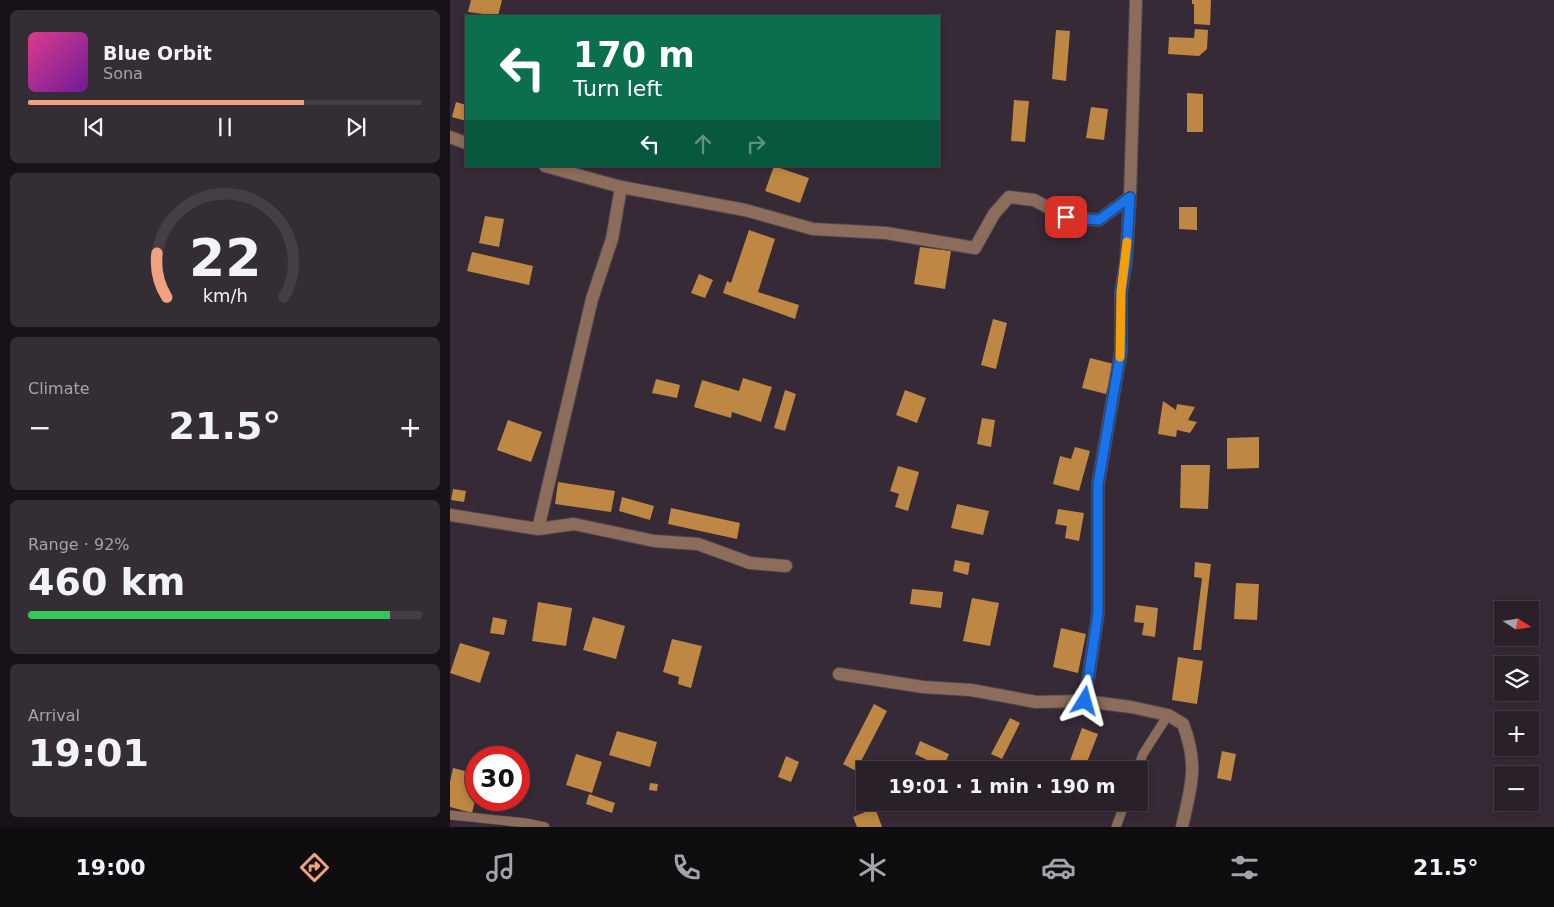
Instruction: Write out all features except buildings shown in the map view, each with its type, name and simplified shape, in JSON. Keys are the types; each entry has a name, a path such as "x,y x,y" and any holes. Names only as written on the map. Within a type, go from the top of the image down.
{"street":[{"path":"1085,701 1098,613 1098,484 1121,351 1121,292 1126,262 1130,197 1136,0"},
{"path":"450,137 465,142"},
{"path":"549,167 620,187 745,210 813,229 886,233 975,248 994,214 1009,197 1034,200 1066,217 1099,220 1130,197"},
{"path":"538,529 592,300 612,239 620,187"},
{"path":"450,514 538,529 574,524 654,541 698,544 750,563 786,566"},
{"path":"839,674 923,687 971,690 1036,702 1085,701 1131,707 1168,715 1183,724 1192,756 1193,775 1182,827"}],"lane":[{"path":"1140,761 1168,715"},
{"path":"1116,827 1122,811"},
{"path":"450,815 526,823 544,827"}],"slow traffic":[{"path":"1120,357 1121,292 1127,242"}],"route":[{"path":"1066,217 1099,220 1130,197 1126,262 1121,292 1121,351 1111,419 1098,484 1098,613 1085,701"}]}
